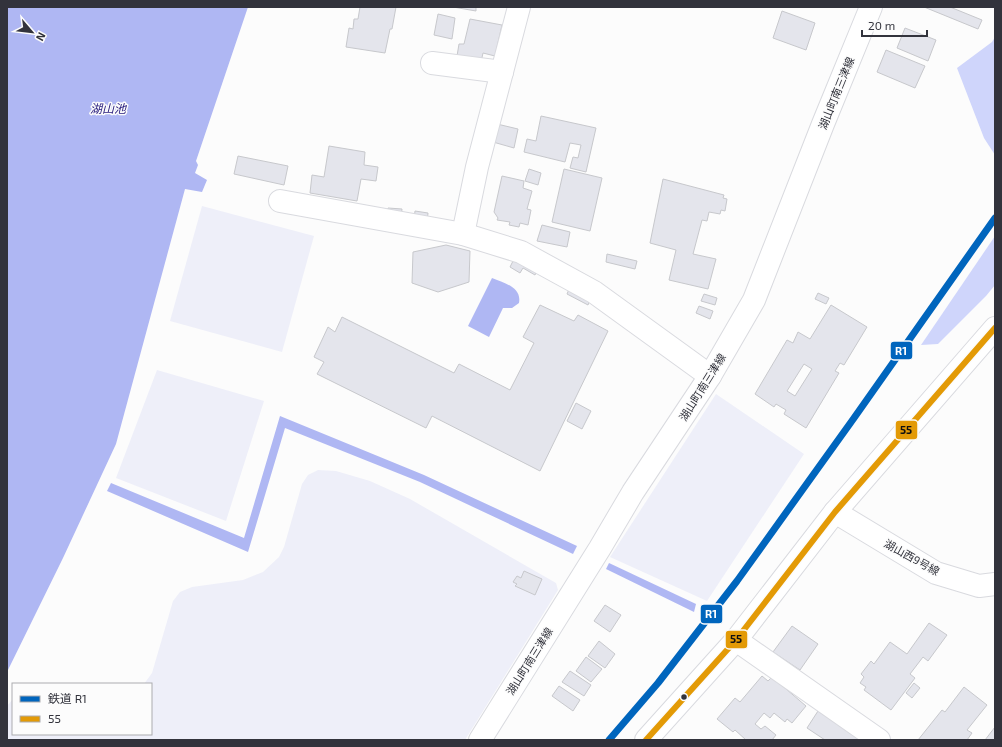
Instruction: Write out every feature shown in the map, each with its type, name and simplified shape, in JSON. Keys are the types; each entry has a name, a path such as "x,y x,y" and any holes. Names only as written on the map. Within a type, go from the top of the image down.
{"street":[{"path":"463,234 478,167 519,7"},
{"name":"湖山町南三津線","path":"480,740 600,548 633,492 710,376 754,300 871,7"},
{"path":"432,63 502,72"},
{"path":"280,201 463,234 521,252 594,292 710,376"},
{"path":"646,740 736,640 835,512 995,328"},
{"name":"湖山西9号線","path":"835,512 936,573 979,586 995,584"},
{"path":"736,640 879,740"}],"shaded area":[{"path":"995,37 995,155 984,138 957,68 992,42"},
{"path":"202,206 314,236 282,352 170,321"},
{"path":"995,236 995,285 938,344 921,345"},
{"path":"157,370 264,401 226,521 116,478"},
{"path":"716,394 804,454 707,601 610,557"},
{"path":"318,470 336,471 370,481 410,499 556,583 558,590 465,740 7,740 7,706 12,700 12,735 152,735 152,683 145,683 152,673 173,601 180,592 192,587 243,580 263,572 279,557 284,547 302,484 308,475"}],"water":[{"name":"湖山池","path":"7,7 248,7 196,161 198,165 195,173 207,180 202,192 185,189 116,444 63,558 7,672"},
{"path":"492,278 515,289 518,293 519,303 512,308 503,308 489,337 468,326"},
{"path":"280,416 424,475 577,546 573,554 420,482 285,428 248,552 107,491 111,483 244,538"},
{"path":"609,563 696,604 694,612 606,569"}],"building":[{"path":"360,7 396,7 392,29 390,29 385,53 346,47 349,28 353,29 354,19 358,19"},
{"path":"453,7 476,7 476,11"},
{"path":"924,7 950,7 982,20 978,29"},
{"path":"782,11 815,23 806,50 773,38"},
{"path":"438,14 455,18 452,39 434,35"},
{"path":"470,19 502,25 495,56 483,53 481,62 457,56 459,44 464,44"},
{"path":"905,28 936,40 928,61 897,48"},
{"path":"886,50 925,66 915,88 877,72"},
{"path":"541,116 596,128 586,172 570,168 573,157 578,158 581,145 570,143 565,162 524,152 527,139 536,141"},
{"path":"497,124 518,129 514,148 493,142"},
{"path":"329,146 365,152 364,165 378,167 376,181 361,179 357,201 310,193 312,175 324,177"},
{"path":"238,156 288,166 284,185 234,174"},
{"path":"529,169 541,173 538,185 525,181"},
{"path":"564,169 602,178 590,231 552,222"},
{"path":"502,176 524,181 523,188 532,191 527,209 531,210 528,225 520,223 519,227 509,225 510,222 497,220 498,218 494,212"},
{"path":"663,179 724,195 723,198 727,199 725,211 721,210 720,214 709,212 707,221 702,220 693,254 716,259 708,289 669,280 676,250 650,243"},
{"path":"388,208 402,209 401,217 387,215"},
{"path":"415,211 428,213 427,223 414,220"},
{"path":"542,225 570,232 567,247 537,241"},
{"path":"446,245 470,251 469,282 438,292 412,283 413,252"},
{"path":"607,254 637,261 635,269 606,262"},
{"path":"515,257 538,268 535,275 523,268 520,273 510,267"},
{"path":"570,287 591,298 588,305 567,294"},
{"path":"818,293 829,298 826,304 815,299"},
{"path":"704,294 717,298 715,305 701,301"},
{"path":"540,305 574,321 578,315 608,331 540,471 432,416 426,428 317,374 324,362 314,357 328,327 335,332 342,317 454,373 459,364 510,390 534,343 523,337"},
{"path":"831,305 867,327 844,365 840,363 835,371 839,373 806,428 784,414 786,410 776,404 774,407 755,394 787,340 793,343 798,332 810,339","holes":["804,364 812,369 795,396 787,391"]},
{"path":"699,306 713,311 710,319 696,313"},
{"path":"576,403 591,411 582,429 567,421"},
{"path":"524,571 542,579 535,595 515,586 517,584 513,582 517,576 521,578"},
{"path":"605,605 621,615 610,632 594,621"},
{"path":"929,623 947,635 928,661 923,657 910,674 915,678 891,710 864,690 866,687 860,683 864,677 861,674 871,661 874,664 890,642 907,654"},
{"path":"792,626 818,644 800,670 773,652"},
{"path":"599,641 615,654 605,668 588,656"},
{"path":"586,657 602,669 591,682 576,671"},
{"path":"570,671 591,685 584,696 562,682"},
{"path":"762,676 768,681 772,677 806,706 792,723 787,719 785,722 774,713 770,718 764,713 755,724 761,729 765,726 776,735 772,740 746,740 735,730 733,732 717,719 735,698 740,702"},
{"path":"914,683 920,688 912,698 906,693"},
{"path":"559,686 580,700 573,711 552,696"},
{"path":"964,687 987,705 967,730 972,733 967,740 918,740 942,710 945,712"},
{"path":"818,711 862,740 825,740 807,728"},
{"path":"995,727 995,740 985,740"}],"rail line":[{"name":"R1","path":"609,740 658,683 737,581 995,218"}],"transit line":[{"name":"55","path":"646,740 736,640 835,512 995,328"}]}
